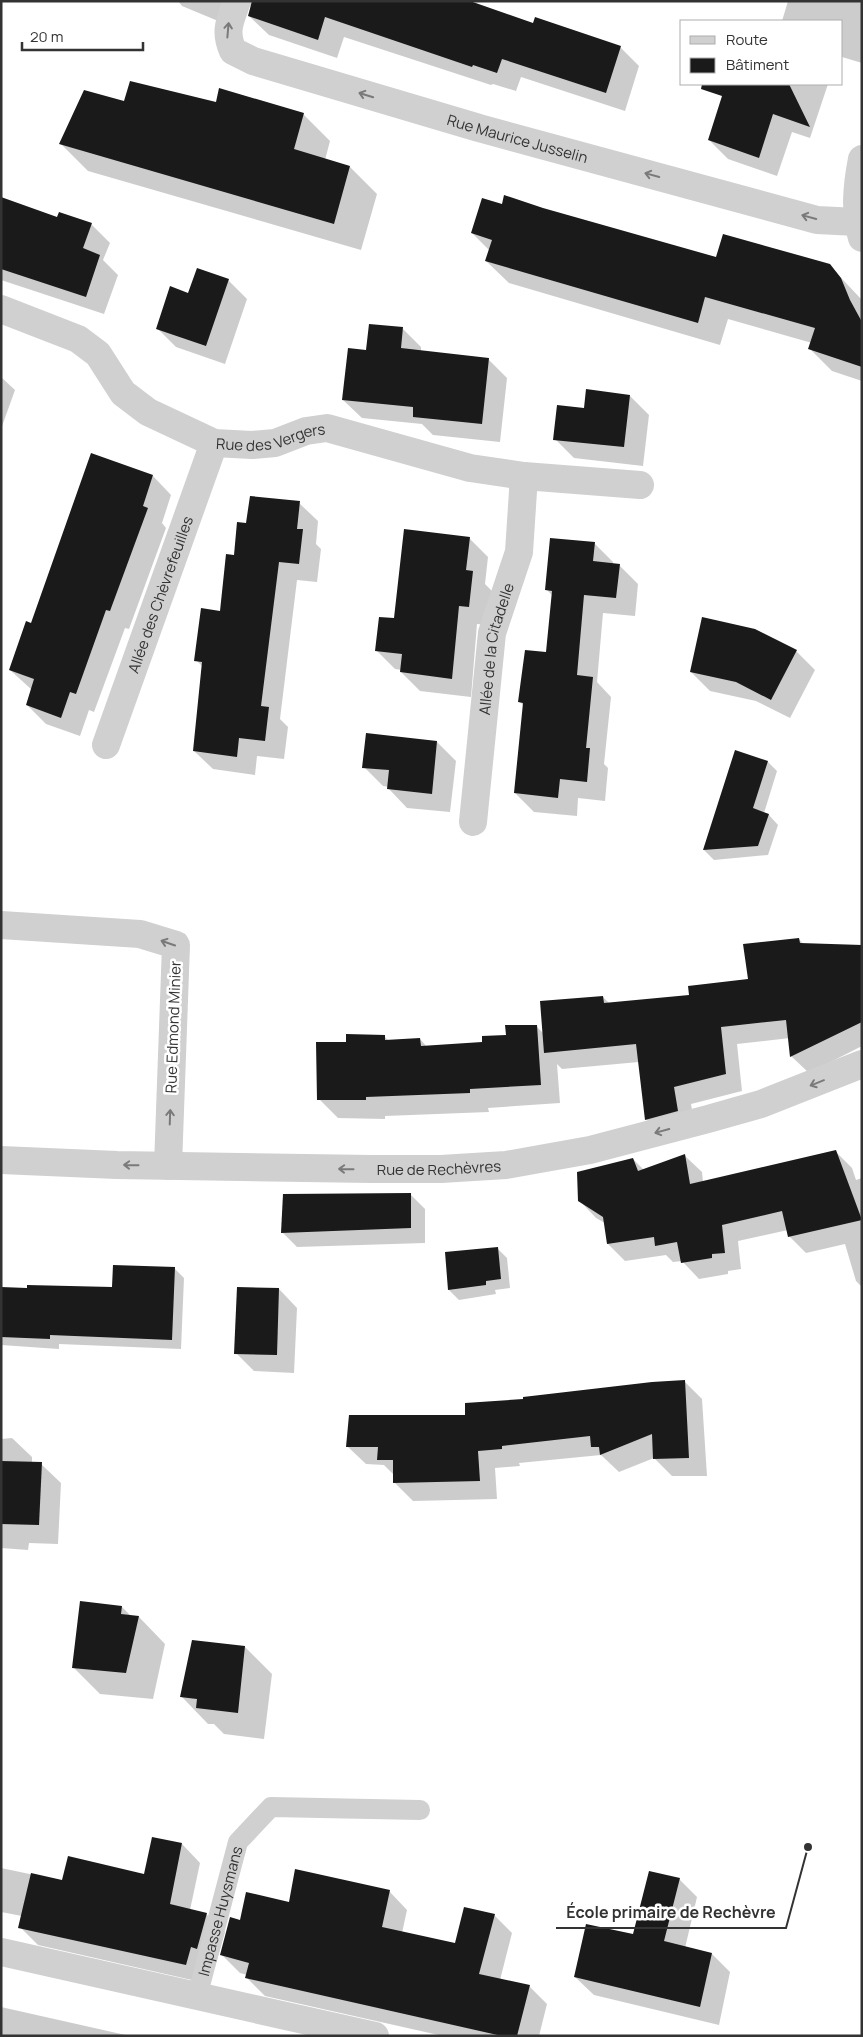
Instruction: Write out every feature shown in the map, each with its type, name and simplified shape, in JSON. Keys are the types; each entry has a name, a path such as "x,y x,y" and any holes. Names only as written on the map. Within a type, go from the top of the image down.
{"street":[{"name":"Rue Maurice Jusselin","path":"237,1 229,23 227,38 232,51 253,61 469,126 859,230"},
{"path":"859,230 857,182 862,159"},
{"name":"Rue des Vergers","path":"1,309 78,339 98,354 123,393 148,412 214,443 252,445 274,443 306,431 328,428 470,468 524,476 640,485"},
{"name":"Allée des Chèvrefeuilles","path":"106,745 214,443"},
{"name":"Allée de la Citadelle","path":"473,822 492,633 519,552 524,476"},
{"name":"Rue Edmond Minier","path":"1,925 140,934 176,946 168,1166"},
{"name":"Rue de Rechèvres","path":"1,1160 168,1166 382,1169 441,1169 506,1164 590,1150 717,1117 762,1104 862,1064"},
{"name":"Impasse Huysmans","path":"1,1952 375,2036"}],"lane":[{"name":"Impasse Huysmans","path":"197,1997 238,1842 271,1807 420,1810"}],"building":[{"path":"252,1 470,1 533,23 535,17 621,46 606,93 502,59 497,73 473,65 472,67 325,17 318,40 248,16"},
{"path":"130,81 216,102 219,88 304,113 294,149 350,166 334,224 59,144 84,90 124,101"},
{"path":"702,85 789,85 810,127 773,114 759,158 708,140 722,96 701,89"},
{"path":"504,195 543,208 716,257 723,234 830,264 841,278 862,322 862,367 808,349 815,328 705,297 698,323 485,261 492,240 471,233 482,198 502,204"},
{"path":"1,197 57,217 59,212 92,223 83,248 100,255 86,297 1,269"},
{"path":"197,268 229,279 206,346 156,329 170,286 188,293"},
{"path":"369,324 403,327 401,348 489,358 482,424 413,417 413,407 342,400 348,348 366,350"},
{"path":"586,389 630,395 624,447 553,440 557,405 584,408"},
{"path":"91,453 153,475 143,506 148,508 110,611 106,610 76,694 70,692 61,718 26,705 34,679 9,670 26,621 31,623"},
{"path":"250,496 300,501 297,529 303,529 299,564 279,562 261,706 269,707 265,741 239,738 237,757 193,751 202,662 194,661 201,608 220,611 226,554 234,555 237,522 246,523"},
{"path":"404,529 470,537 466,570 473,571 469,607 459,606 452,679 400,672 402,654 375,651 379,617 394,618"},
{"path":"550,538 595,542 593,561 620,564 616,598 584,595 577,675 593,677 586,748 590,748 587,782 560,779 558,798 514,793 523,703 518,702 525,650 546,652 552,591 545,590"},
{"path":"702,617 755,629 797,650 771,700 736,682 690,672"},
{"path":"366,733 437,741 432,794 387,789 389,770 362,768"},
{"path":"735,750 768,761 753,808 769,814 758,846 703,850"},
{"path":"799,938 800,943 862,945 862,1022 790,1057 786,1020 721,1027 726,1074 674,1087 678,1111 645,1120 636,1044 544,1053 540,1001 603,996 604,1003 689,995 688,986 748,979 743,944"},
{"path":"505,1025 537,1025 541,1085 470,1089 470,1093 366,1097 366,1100 317,1100 316,1042 346,1042 346,1034 385,1035 385,1040 420,1038 421,1046 482,1042 482,1036 506,1035"},
{"path":"836,1150 862,1220 788,1237 782,1211 722,1225 725,1253 712,1254 712,1258 681,1263 677,1242 655,1246 654,1237 607,1244 603,1217 578,1201 577,1172 633,1158 638,1171 685,1154 690,1184"},
{"path":"411,1193 411,1228 281,1233 283,1194"},
{"path":"498,1247 501,1279 486,1281 486,1285 448,1290 445,1252"},
{"path":"113,1265 175,1267 172,1340 50,1335 50,1339 1,1337 1,1287 27,1288 27,1285 112,1287"},
{"path":"237,1287 279,1288 277,1355 234,1354"},
{"path":"685,1380 689,1458 653,1459 652,1434 600,1455 599,1447 591,1447 590,1436 502,1446 502,1449 478,1451 480,1481 393,1483 393,1460 377,1460 378,1447 346,1447 349,1415 465,1415 465,1403 523,1399 523,1397"},
{"path":"1,1461 42,1462 39,1525 1,1524"},
{"path":"80,1601 122,1606 121,1614 139,1616 126,1673 72,1668"},
{"path":"192,1640 245,1646 238,1713 196,1708 197,1699 180,1697"},
{"path":"152,1837 182,1843 170,1904 207,1913 197,1949 191,1947 186,1965 18,1928 31,1873 62,1880 68,1856 144,1874"},
{"path":"295,1869 390,1890 382,1927 455,1943 464,1907 495,1914 479,1974 530,1985 517,2036 502,2036 245,1978 249,1963 220,1955 230,1917 240,1920 246,1892 289,1902"},
{"path":"649,1871 680,1878 664,1941 712,1953 700,2007 574,1977 586,1924 633,1934"}],"place":[{"name":"École primaire de Rechèvre","path":"808,1847"}]}
